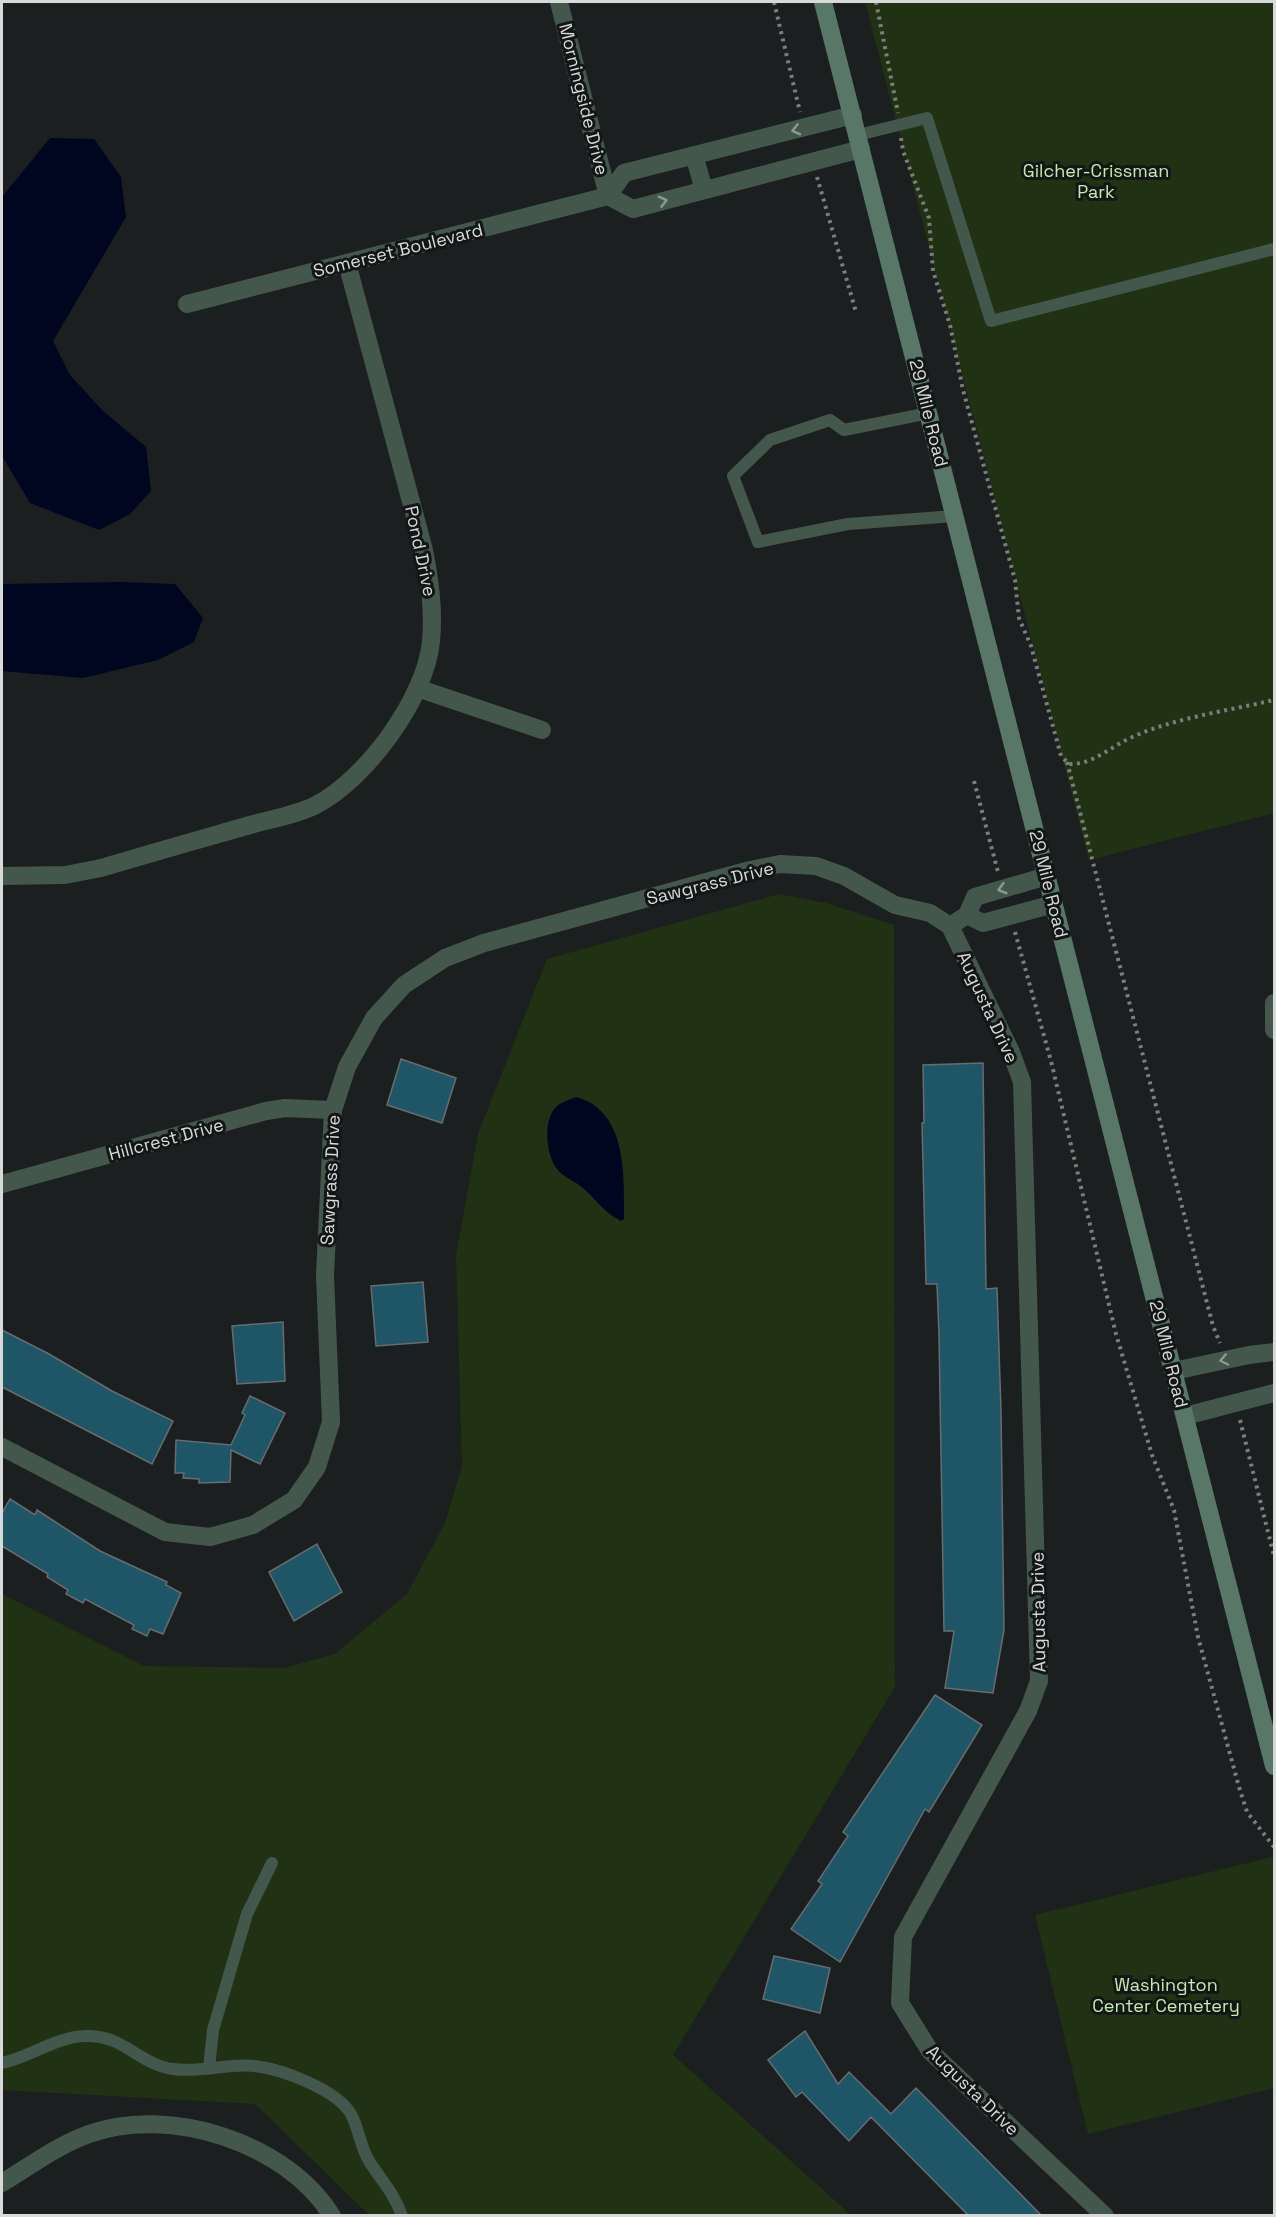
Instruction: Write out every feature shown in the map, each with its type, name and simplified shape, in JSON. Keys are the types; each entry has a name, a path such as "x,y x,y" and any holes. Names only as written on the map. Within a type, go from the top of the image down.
{"street":[{"name":"Morningside Drive","path":"559,2 608,196"},
{"name":"29 Mile Road","path":"823,2 1275,1766"},
{"path":"853,115 624,173 608,196 633,209 704,190 860,142"},
{"path":"694,155 704,190"},
{"name":"Somerset Boulevard","path":"187,304 608,196"},
{"name":"Pond Drive","path":"2,876 65,875 101,868 315,806 348,783 376,754 398,724 417,688 431,644 432,596 424,550 347,263"},
{"path":"417,688 542,730"},
{"name":"Sawgrass Drive","path":"2,1447 165,1532 210,1537 253,1525 294,1500 318,1467 331,1422 326,1275 333,1110 347,1067 374,1017 404,985 446,958 484,943 750,870 780,864 816,866 844,876 895,905 930,913 950,926"},
{"path":"950,926 967,915 975,897 1047,876"},
{"path":"967,915 983,922 1054,904"},
{"name":"Augusta Drive","path":"950,926 1011,1052 1022,1082 1039,1681 1028,1711 903,1937 900,2003 930,2051 1106,2216"},
{"path":"1275,1003 1275,1030"},
{"name":"Hillcrest Drive","path":"2,1184 266,1111 285,1108 333,1110"},
{"path":"1174,1371 1275,1352"},
{"path":"1185,1416 1275,1393"},
{"path":"2,2183 56,2149 90,2133 131,2126 171,2125 219,2134 261,2152 302,2178 332,2216"}],"lane":[{"path":"860,142 900,124 927,118 991,321 1275,249"},
{"path":"929,413 844,430 830,420 770,440 733,476 758,542 848,524 955,516"},
{"path":"208,2068 213,2030 247,1914 272,1863"},
{"path":"2,2063 42,2045 78,2037 110,2040 144,2059 171,2069 253,2065 276,2070 322,2090 345,2106 368,2159 390,2187 402,2216"}],"path":[{"path":"876,2 900,124 903,151 929,218 933,271 943,298 958,358 963,390 1015,580 1019,618 1031,646 1061,756 1067,762 1213,1326 1225,1360"},
{"path":"1067,762 1086,762 1128,739 1153,729 1275,700"},
{"path":"974,781 1003,889"},
{"path":"1010,915 1051,1061 1116,1334 1152,1455 1174,1510 1198,1636 1239,1787 1247,1812 1275,1847"},
{"path":"1235,1402 1275,1556"}],"green space":[{"name":"Gilcher-Crissman Park","path":"865,2 1274,2 1274,813 1089,860"},
{"path":"779,894 826,903 894,925 895,1687 673,2055 851,2215 369,2215 255,2104 2,2090 2,1594 144,1666 284,1668 335,1654 407,1594 445,1523 462,1466 456,1255 478,1134 547,959"},
{"name":"Washington Center Cemetery","path":"1272,1857 1274,1869 1274,2088 1088,2134 1035,1915"}],"water":[{"path":"50,138 94,139 121,177 126,217 53,341 70,375 103,411 146,447 151,491 130,514 99,530 30,503 2,456 2,197"},
{"path":"121,582 175,584 203,618 194,642 158,660 83,678 2,671 2,584"},
{"path":"576,1097 593,1105 605,1116 614,1131 623,1166 624,1219 621,1221 605,1210 583,1188 560,1172 550,1156 547,1130 551,1114 559,1104"}],"building":[{"path":"401,1059 456,1078 442,1123 387,1105"},
{"path":"983,1063 986,1289 997,1288 1001,1411 1004,1630 993,1693 945,1688 954,1631 944,1631 937,1284 926,1284 922,1123 924,1123 923,1065"},
{"path":"423,1282 428,1342 376,1346 371,1286"},
{"path":"283,1322 285,1381 237,1384 232,1326"},
{"path":"2,1330 49,1354 112,1391 173,1421 152,1464 2,1387"},
{"path":"250,1396 285,1413 260,1464 231,1450 230,1482 199,1483 199,1479 183,1478 184,1473 175,1473 176,1440 231,1445 245,1415 242,1413"},
{"path":"10,1499 35,1515 37,1510 100,1551 167,1582 166,1585 181,1593 163,1634 150,1629 147,1636 132,1629 134,1625 85,1599 83,1603 66,1594 68,1590 47,1577 48,1574 2,1546 2,1513"},
{"path":"317,1544 342,1592 294,1621 269,1572"},
{"path":"935,1695 982,1725 929,1812 925,1809 840,1962 791,1929 822,1884 818,1881 848,1836 843,1832"},
{"path":"774,1956 830,1968 820,2013 763,1999"},
{"path":"805,2031 838,2084 849,2072 891,2114 916,2088 1042,2216 969,2216 871,2117 849,2141 802,2092 796,2097 768,2060"}]}
